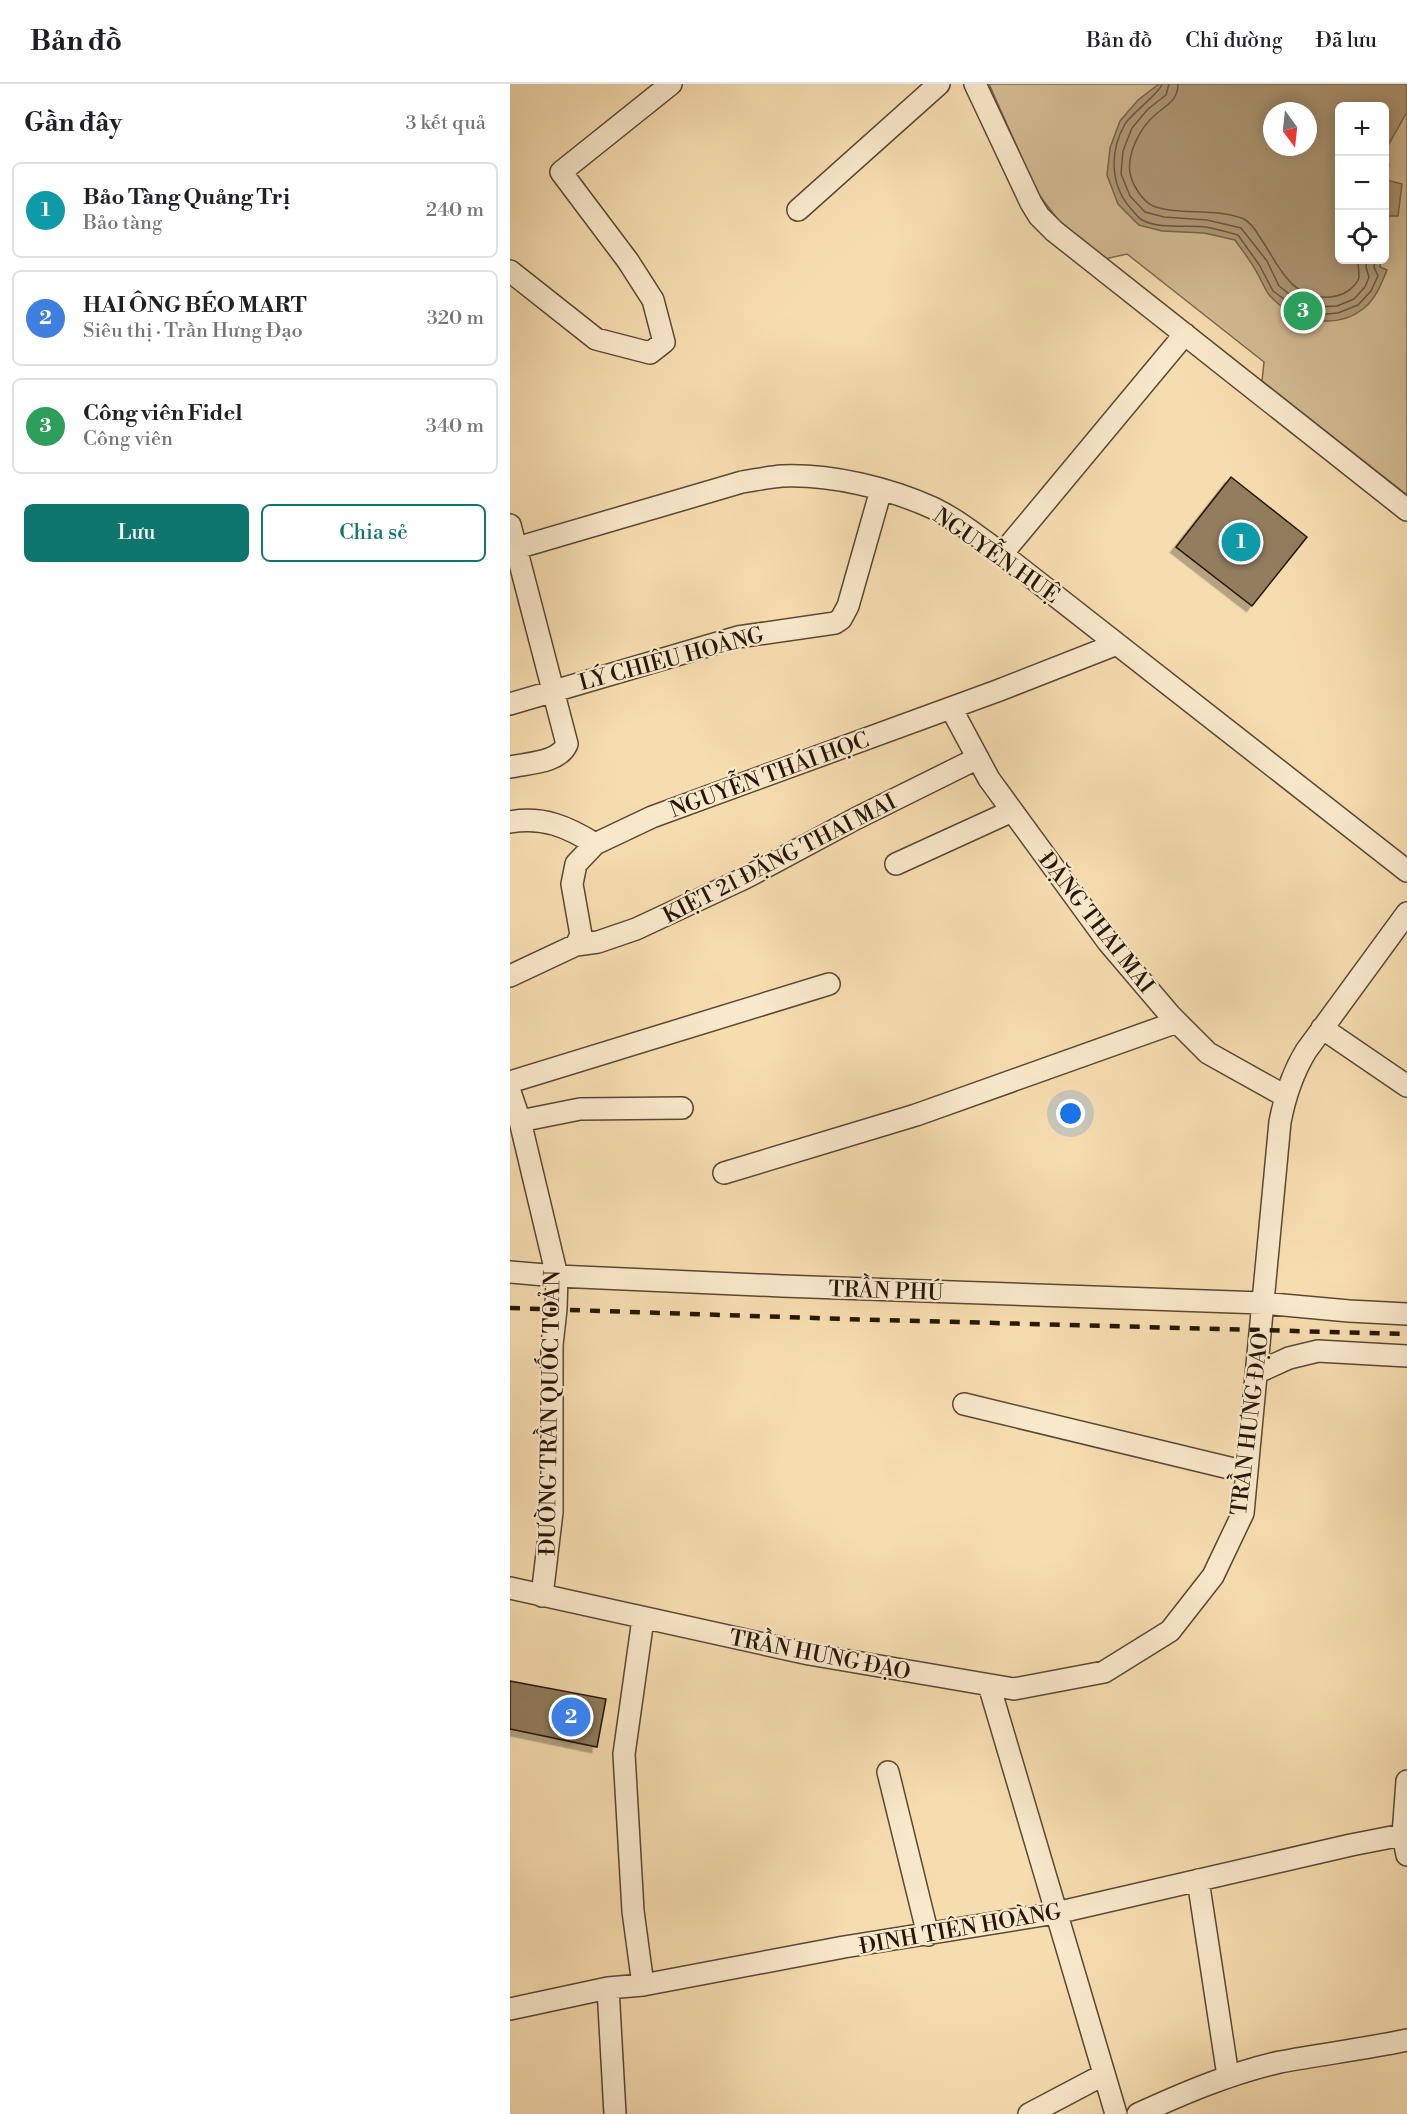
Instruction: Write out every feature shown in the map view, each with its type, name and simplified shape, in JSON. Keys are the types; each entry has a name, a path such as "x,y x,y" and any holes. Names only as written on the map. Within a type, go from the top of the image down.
{"street":[{"path":"510,271 596,339 650,353 664,342 653,300 628,261 561,172 671,84"},
{"path":"798,210 939,84"},
{"path":"975,84 1031,203 1039,216 1054,231 1407,510"},
{"path":"1002,554 1185,334"},
{"name":"NGUYỄN HUỆ","path":"512,550 742,482 781,476 825,477 896,493 935,509 1002,554 1407,871"},
{"name":"LÝ CHIÊU HOÀNG","path":"510,704 738,637 835,623 841,619 848,606 880,490"},
{"path":"510,525 512,550 567,744 564,751 557,757 510,767"},
{"name":"NGUYỄN THÁI HỌC","path":"576,945 580,935 572,884 576,864 596,844 652,817 951,708 1117,644"},
{"name":"ĐẶNG THAI MAI","path":"951,708 989,779 1108,942 1177,1022 1208,1053 1285,1096"},
{"name":"KIỆT 21 ĐẶNG THAI MAI","path":"576,945 598,942 636,929 745,878 855,819 978,758"},
{"path":"896,864 1012,811"},
{"path":"510,822 531,820 554,823 596,844"},
{"name":"TRẦN HƯNG ĐẠO","path":"510,1588 809,1654 1014,1689 1104,1671 1170,1631 1213,1576 1243,1513 1280,1122 1285,1096 1294,1071 1322,1028 1400,938 1407,913"},
{"path":"510,976 576,945"},
{"path":"510,1082 829,984"},
{"path":"724,1173 916,1115 1177,1022"},
{"path":"1322,1028 1407,1086"},
{"name":"ĐƯỜNG TRẦN QUỐC TOẢN","path":"510,1092 520,1121 557,1276 552,1345 552,1512 542,1596"},
{"path":"520,1121 580,1109 682,1108"},
{"name":"TRẦN PHÚ","path":"510,1272 557,1276 1262,1303 1407,1314"},
{"path":"1256,1373 1288,1358 1318,1351 1407,1356"},
{"path":"964,1404 1246,1472"},
{"path":"643,1619 624,1754 633,1911 643,1985"},
{"path":"989,1685 1116,2114"},
{"path":"888,1772 928,1935"},
{"path":"1406,1841 1407,1781"},
{"name":"ĐINH TIÊN HOÀNG","path":"510,2009 608,1988 643,1985 844,1947 928,1935 1056,1912 1198,1880 1406,1841"},
{"path":"1198,1880 1228,2076"},
{"path":"608,1988 615,2114"},
{"path":"1138,2114 1228,2076 1280,2062 1407,2040"},
{"path":"1029,2114 1103,2075"}],"shaded area":[{"path":"989,84 1407,84 1407,495 1262,381 1264,362 1127,254 1105,259 1059,221 1037,192"}],"water":[{"path":"1159,84 1407,84 1407,112 1389,144 1389,102 1335,102 1335,264 1380,264 1380,267 1387,270 1378,291 1363,309 1352,316 1340,320 1314,320 1290,311 1270,296 1235,240 1204,233 1162,231 1139,225 1118,204 1107,175 1110,148 1120,121 1138,100"},
{"path":"1389,181 1402,184 1398,216 1389,216"}],"building":[{"path":"1231,477 1307,537 1252,606 1176,547"},
{"path":"510,1681 606,1699 597,1747 510,1729"}],"railway":[{"path":"510,1308 1407,1334"}],"place":[{"name":"Công viên Fidel","path":"1303,311"},
{"name":"Bảo Tàng Quảng Trị","path":"1241,542"},
{"name":"HAI ÔNG BÉO MART","path":"571,1717"}]}
